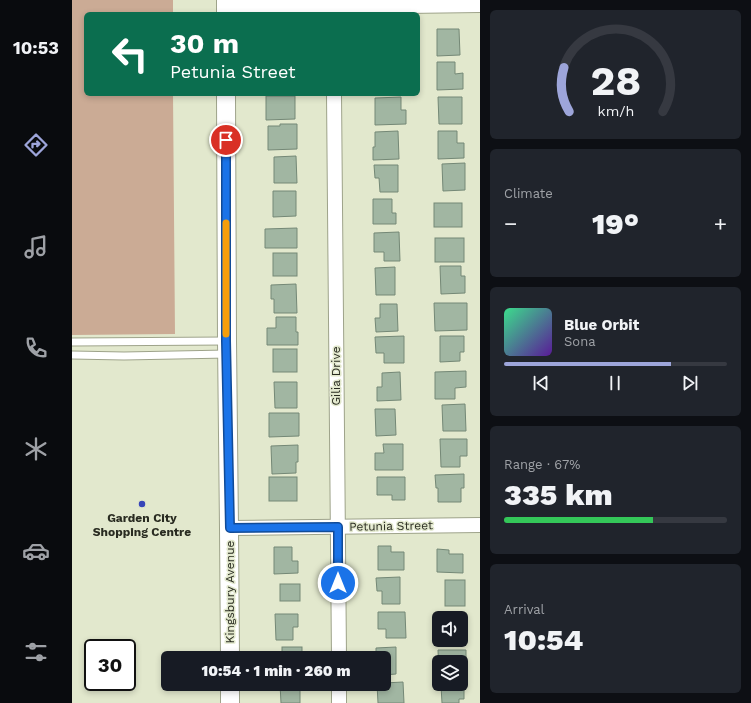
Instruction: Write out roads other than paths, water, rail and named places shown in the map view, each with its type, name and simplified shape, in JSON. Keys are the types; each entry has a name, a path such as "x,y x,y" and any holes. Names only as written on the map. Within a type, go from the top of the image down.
{"street":[{"path":"226,7 333,10 480,5"},
{"name":"Kingsbury Avenue","path":"226,96 230,651"},
{"name":"Gilia Drive","path":"334,96 338,651"},
{"name":"Petunia Street","path":"230,528 480,525"},
{"path":"230,691 230,703"},
{"path":"339,691 339,703"}],"lane":[{"path":"72,342 227,347"},
{"path":"72,355 124,356 213,353 227,347"}],"place":[{"name":"Garden City Shopping Centre","path":"142,504"}]}
